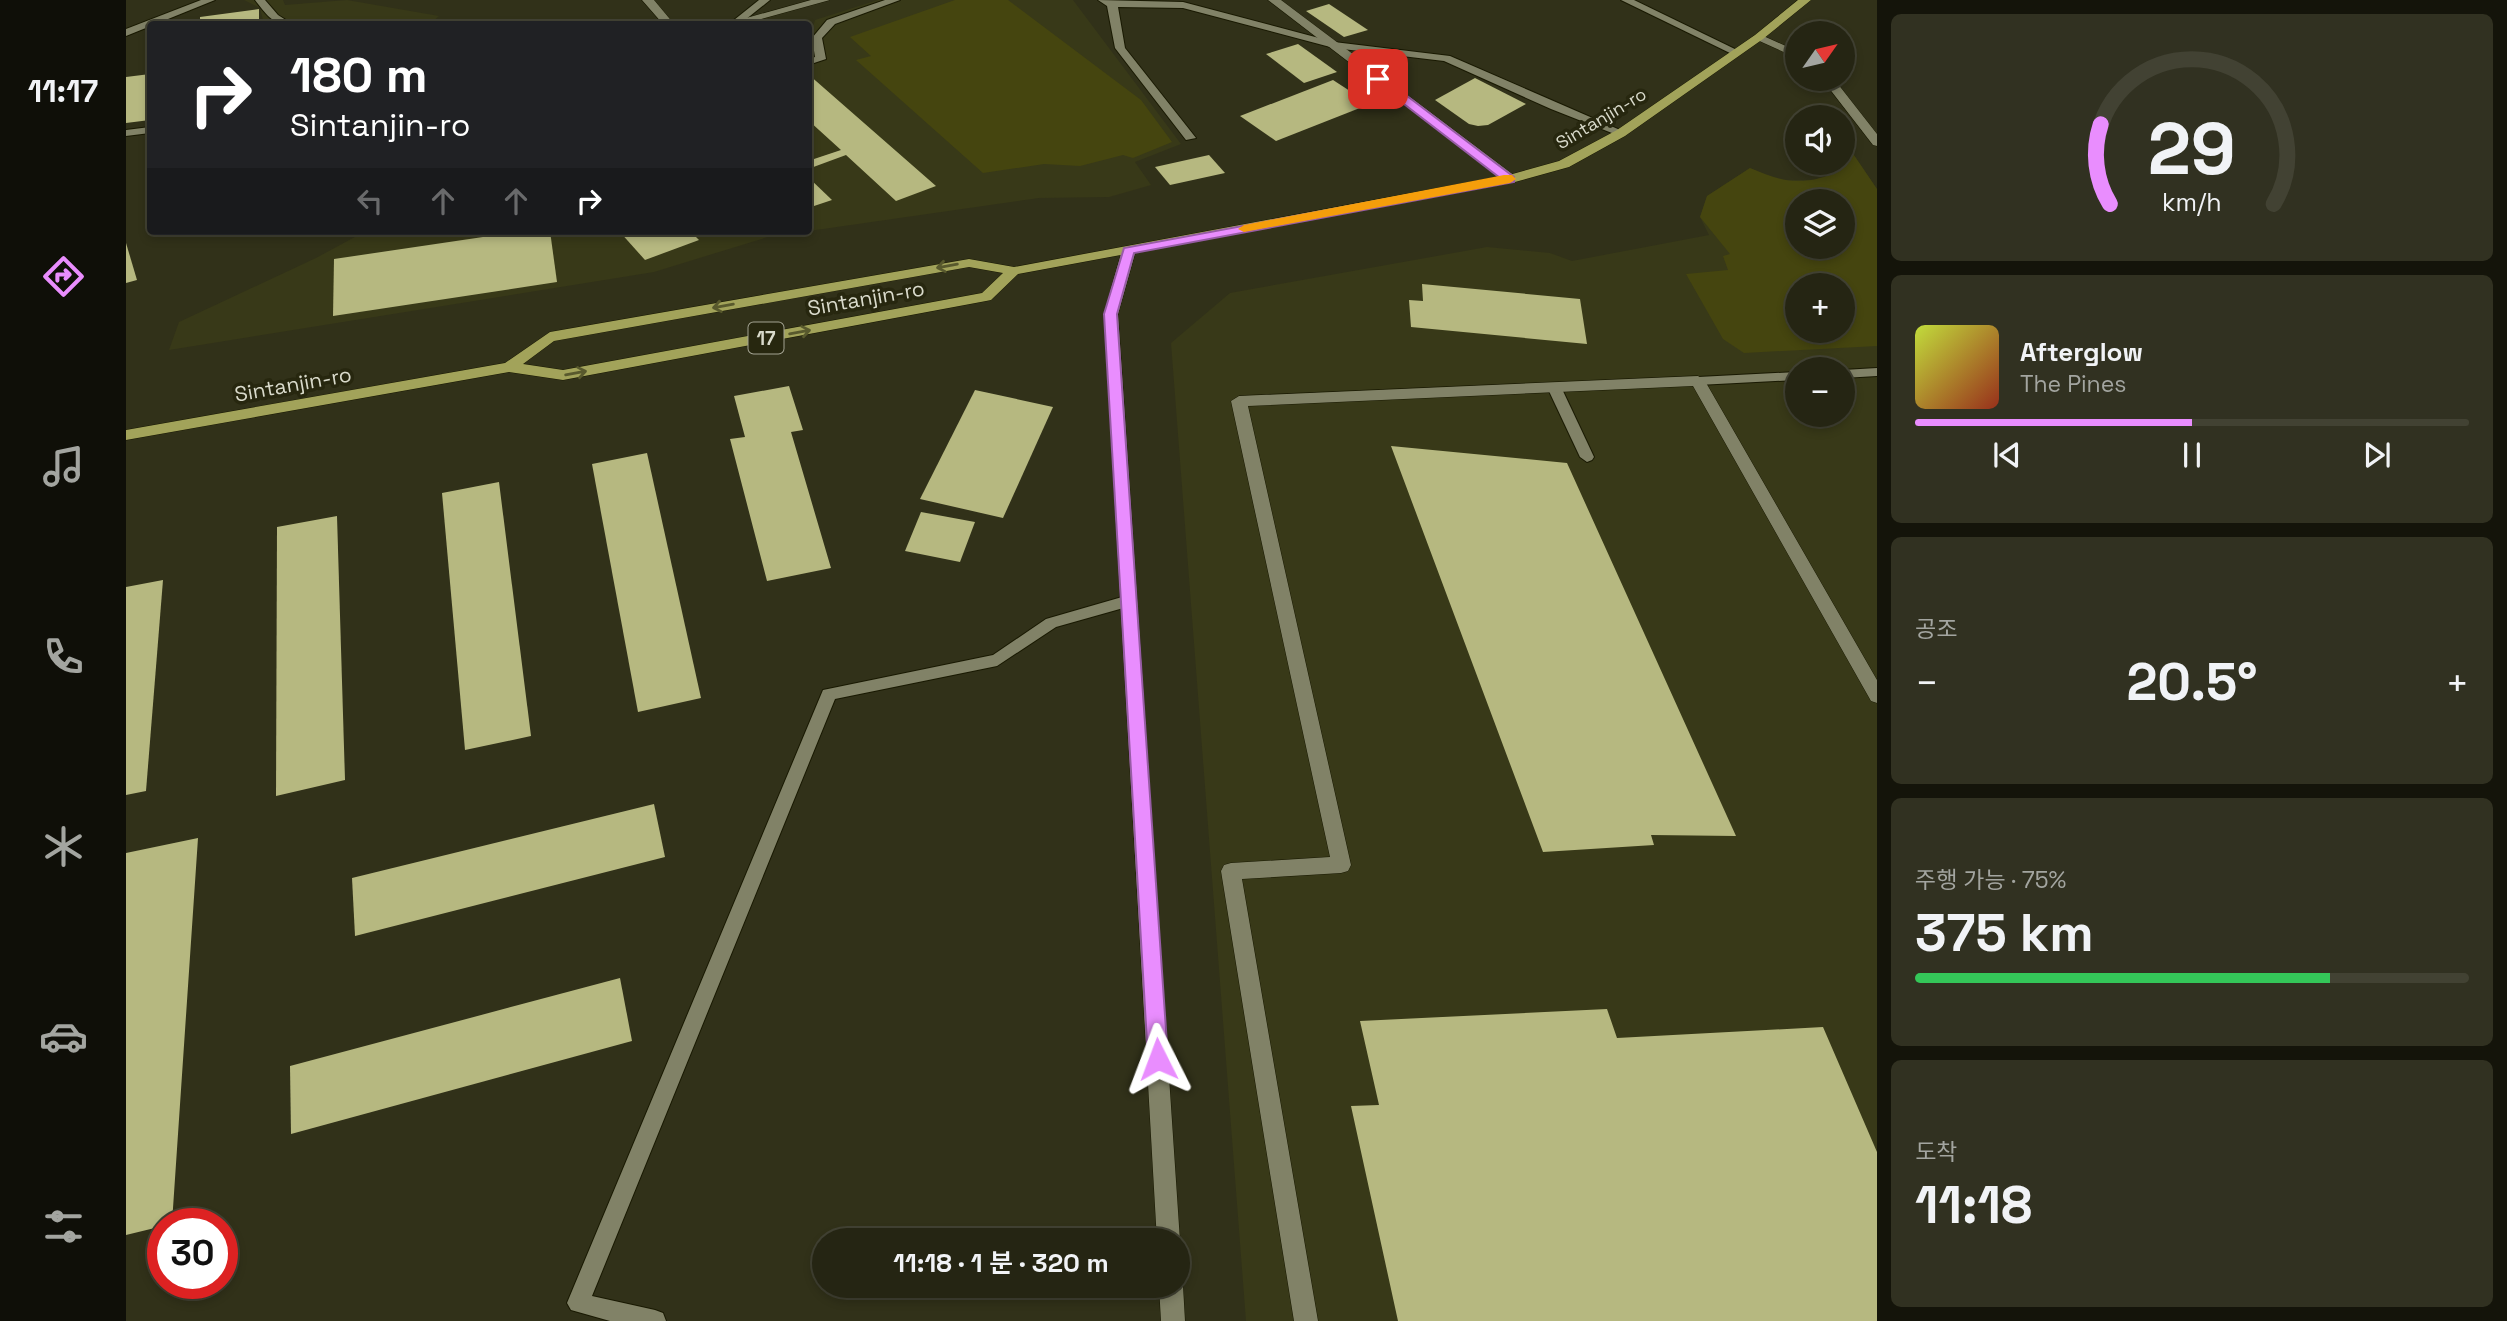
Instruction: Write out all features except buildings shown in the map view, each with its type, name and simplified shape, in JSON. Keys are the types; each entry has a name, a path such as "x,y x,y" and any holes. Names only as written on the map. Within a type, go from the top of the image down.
{"main road":[{"name":"Sintanjin-ro","path":"509,367 550,337 969,263 1014,271 1510,179 1564,164 1621,133 1759,37 1805,0"},
{"name":"Sintanjin-ro","path":"126,435 509,367 563,375 986,297 1014,271"}],"street":[{"path":"648,0 666,21"},
{"path":"744,21 824,0"},
{"path":"1274,0 1510,179"},
{"path":"1759,37 1785,49"},
{"path":"1837,91 1877,142"},
{"path":"1129,250 1111,314 1168,1228"},
{"path":"1306,1321 1231,871 1341,865 1239,401 1698,381 1877,696"},
{"path":"1172,1298 1173,1321"}],"lane":[{"path":"157,21 210,0"},
{"path":"260,0 274,17 281,21"},
{"path":"736,21 765,0"},
{"path":"812,61 821,59 817,38 831,22 895,0"},
{"path":"1626,0 1737,52"},
{"path":"1190,138 1120,48 1108,2 1183,5 1334,46 1446,58 1555,107 1621,133"},
{"path":"126,33 147,25"},
{"path":"126,133 147,130"},
{"path":"1855,373 1877,372"},
{"path":"1698,381 1785,377"},
{"path":"1555,389 1587,457"},
{"path":"655,1321 578,1303 829,694 997,660 1051,623 1129,601"}],"shaded area":[{"path":"244,0 283,0 285,5 347,0 439,16 433,21 263,21 260,8"},
{"path":"878,0 1073,0 1181,144 1135,162 1151,185 1109,197 1039,198 812,231 812,31 815,20"},
{"path":"955,0 1008,0 1141,100 1172,142 1133,158 1123,155 1080,166 1044,164 983,173 856,60 871,56 850,37"},
{"path":"1855,157 1877,189 1877,1321 1246,1321 1171,343 1230,293 1487,247 1550,253 1572,261 1709,235 1700,217 1707,196 1750,168 1777,180 1817,180 1829,175 1855,175"},
{"path":"1855,157 1877,189 1877,346 1744,353 1723,339 1686,274 1728,270 1723,256 1730,254 1700,217 1707,196 1750,168 1791,181 1855,175"},
{"path":"359,235 778,235 654,272 169,350 179,322 316,258"}],"slow traffic":[{"path":"1244,229 1510,179 1508,178"}],"route":[{"path":"1158,1059 1111,314 1129,250 1510,179 1378,79"}]}
